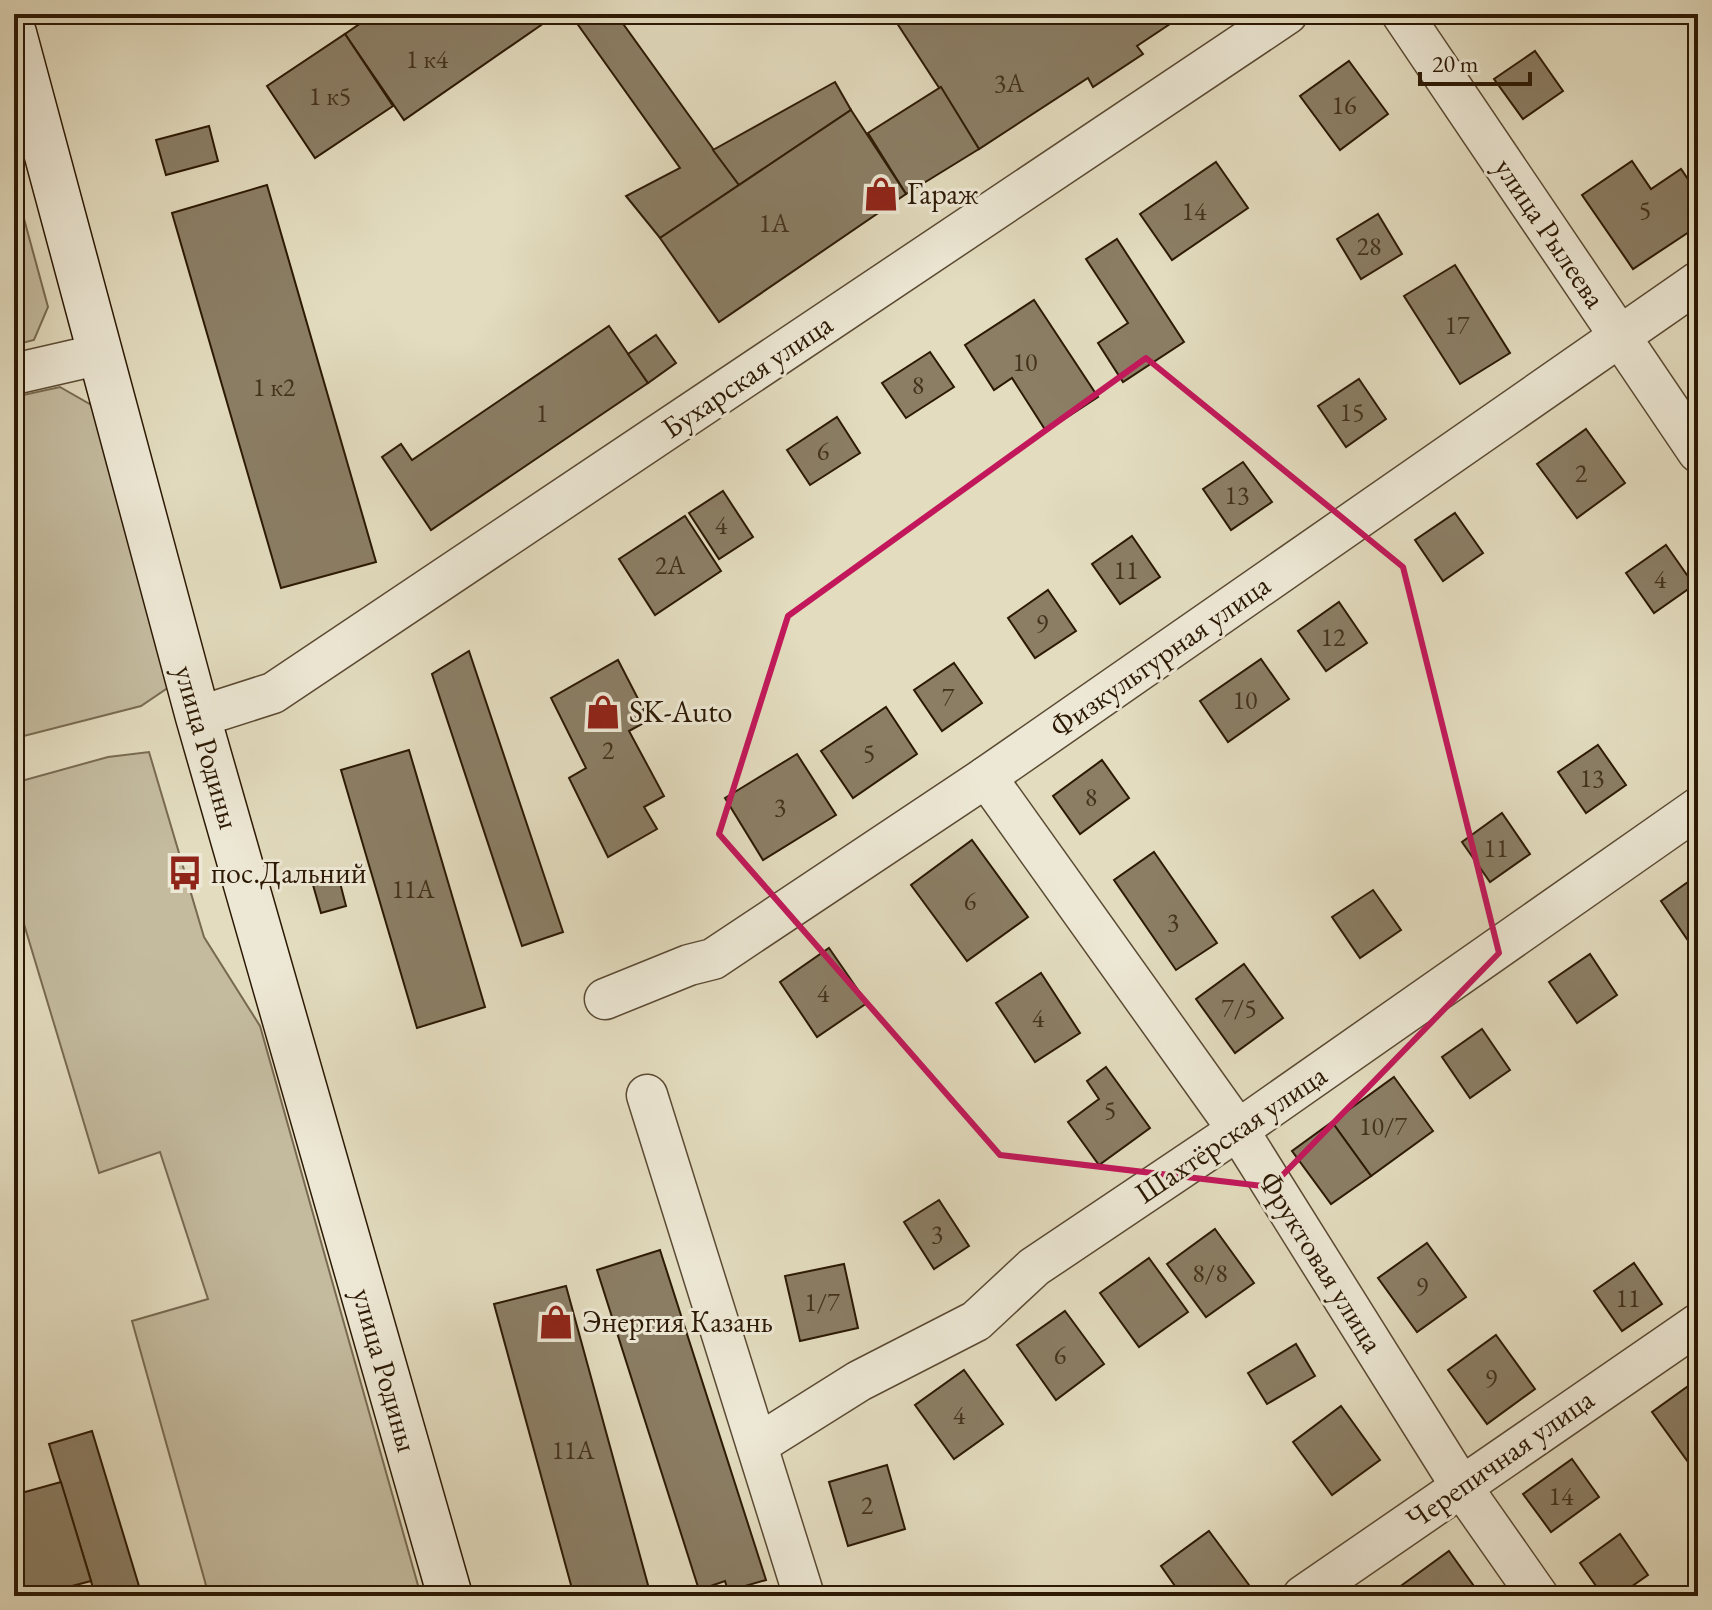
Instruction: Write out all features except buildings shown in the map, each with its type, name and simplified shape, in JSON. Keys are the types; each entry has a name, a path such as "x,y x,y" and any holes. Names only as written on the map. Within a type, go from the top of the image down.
{"street":[{"name":"Бухарская улица","path":"198,717 273,693 1287,14"},
{"name":"улица Рылеева","path":"1402,14 1698,452"},
{"name":"улица Родины","path":"14,33 198,717 450,1596"},
{"name":"Физкультурная улица","path":"605,999 689,965 713,959 986,777 1698,282"},
{"path":"14,374 101,354"},
{"name":"Фруктовая улица","path":"986,777 1238,1130 1461,1486 1538,1596"},
{"name":"Шахтёрская улица","path":"757,1445 859,1381 976,1321 1034,1267 1238,1130 1698,808"},
{"path":"647,1095 804,1596"},
{"name":"Черепичная улица","path":"1303,1596 1698,1324"}],"highlighted area":[{"path":"1146,358 1403,567 1499,953 1271,1187 1000,1155 719,834 788,616"}],"shaded area":[{"path":"14,182 48,307 34,340 14,345"},
{"path":"60,387 93,406 169,687 141,706 16,738 14,397"},
{"path":"149,752 204,937 260,1026 421,1596 209,1596 132,1321 208,1299 160,1152 99,1173 14,891 14,783 108,757"}],"place":[{"name":"Гараж","path":"881,194"},
{"name":"SK-Auto","path":"603,712"},
{"name":"пос.Дальний","path":"185,873"},
{"name":"Энергия Казань","path":"556,1322"}]}
